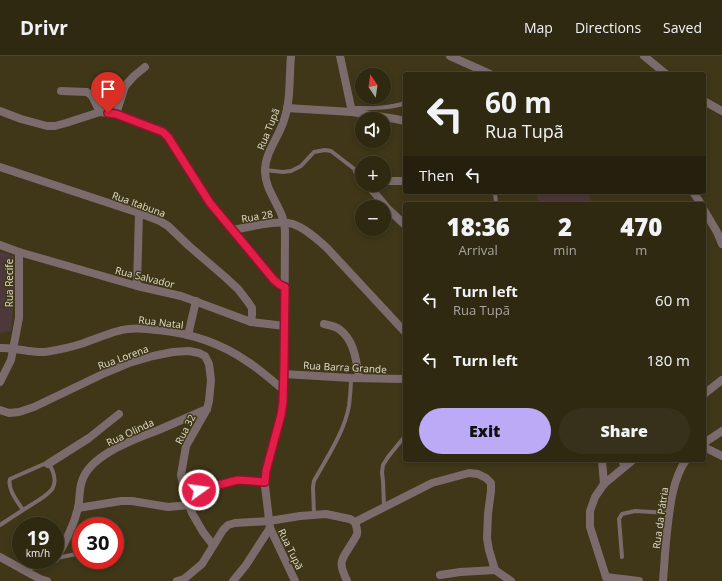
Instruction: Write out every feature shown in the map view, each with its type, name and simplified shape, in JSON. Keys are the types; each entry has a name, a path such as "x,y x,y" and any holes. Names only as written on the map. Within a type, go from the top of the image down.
{"street":[{"name":"Rua Tupã","path":"291,56 287,108 284,121 267,158 265,170 268,188 282,215 285,231 284,390 281,415 269,458 265,482 269,524 295,581"},
{"path":"340,56 351,110"},
{"path":"450,56 486,72"},
{"path":"644,56 664,72"},
{"path":"116,114 125,86 145,67"},
{"path":"61,91 86,92 92,96 100,112"},
{"path":"706,102 722,111"},
{"path":"287,108 351,110 403,121"},
{"path":"0,111 21,119 47,126 56,126 100,112 116,114 163,132 168,137 210,203 274,280 285,287"},
{"name":"Rua Itabuna","path":"0,167 160,221 168,226 188,246 226,277 238,290 252,308 251,322"},
{"path":"391,181 403,181"},
{"path":"374,192 388,209 403,223"},
{"path":"137,286 139,213"},
{"path":"706,213 722,244"},
{"path":"284,222 298,226 327,248 403,330"},
{"name":"Rua 28","path":"233,230 284,222"},
{"name":"Rua Salvador","path":"0,245 19,252 137,286 181,296 251,322 285,326"},
{"name":"Rua Recife","path":"0,382 12,360 19,318 19,252"},
{"path":"188,335 196,302"},
{"path":"324,324 339,328 349,339 354,348 355,378"},
{"name":"Rua Natal","path":"0,348 14,348 45,352 82,344 118,331 140,328 173,331 216,344 232,352 249,362 284,390"},
{"name":"Rua Lorena","path":"0,410 9,413 19,412 34,407 129,363 153,356 173,352 189,351 205,356 209,364 211,380 207,409"},
{"name":"Rua Barra Grande","path":"284,374 403,379"},
{"path":"706,392 722,380"},
{"name":"Rua 32","path":"207,409 186,446 182,475 192,513 213,545"},
{"name":"Rua Olinda","path":"64,541 71,528 78,508 81,481 88,469 116,448 207,409"},
{"path":"48,464 89,438 119,414"},
{"path":"706,442 722,431"},
{"path":"706,448 722,456"},
{"path":"602,462 604,484"},
{"path":"630,462 604,484 595,497 590,512 590,527 605,579 639,581"},
{"name":"Rua da Pátria","path":"663,581 669,513 677,479 681,467 685,462"},
{"path":"355,522 432,483 469,473 478,474 486,478 491,483 487,538 489,550 495,570 510,581"},
{"path":"186,494 238,480 265,482"},
{"path":"78,508 121,501 132,501 168,507 189,505"},
{"path":"177,581 184,579 202,564 222,530 228,525 235,523 269,524 326,514 350,519 355,522 357,528 357,536 341,561 343,574 347,581"},
{"path":"233,581 246,565 269,524"},
{"path":"0,557 12,564"},
{"path":"22,569 47,581"},
{"path":"440,575 495,570"}],"lane":[{"path":"351,110 382,108 403,104"},
{"path":"265,170 283,172 290,171 301,166 314,152 325,150 331,151 355,170"},
{"path":"314,515 314,481 344,422 355,378"},
{"path":"384,507 383,465 403,438"},
{"path":"621,462 623,468"},
{"path":"0,525 49,494 53,489 55,478 52,467 48,464 44,464 10,479 10,488 23,510"},
{"path":"622,557 619,519 622,514 635,511 669,513"}],"shaded area":[{"path":"536,194 589,194 591,202 538,202"},
{"path":"0,251 14,256 15,284 11,331 0,333"}],"route":[{"path":"108,113 116,114 163,132 168,137 210,203 274,280 285,287 283,402 266,471 265,482 238,480 199,490"}]}
